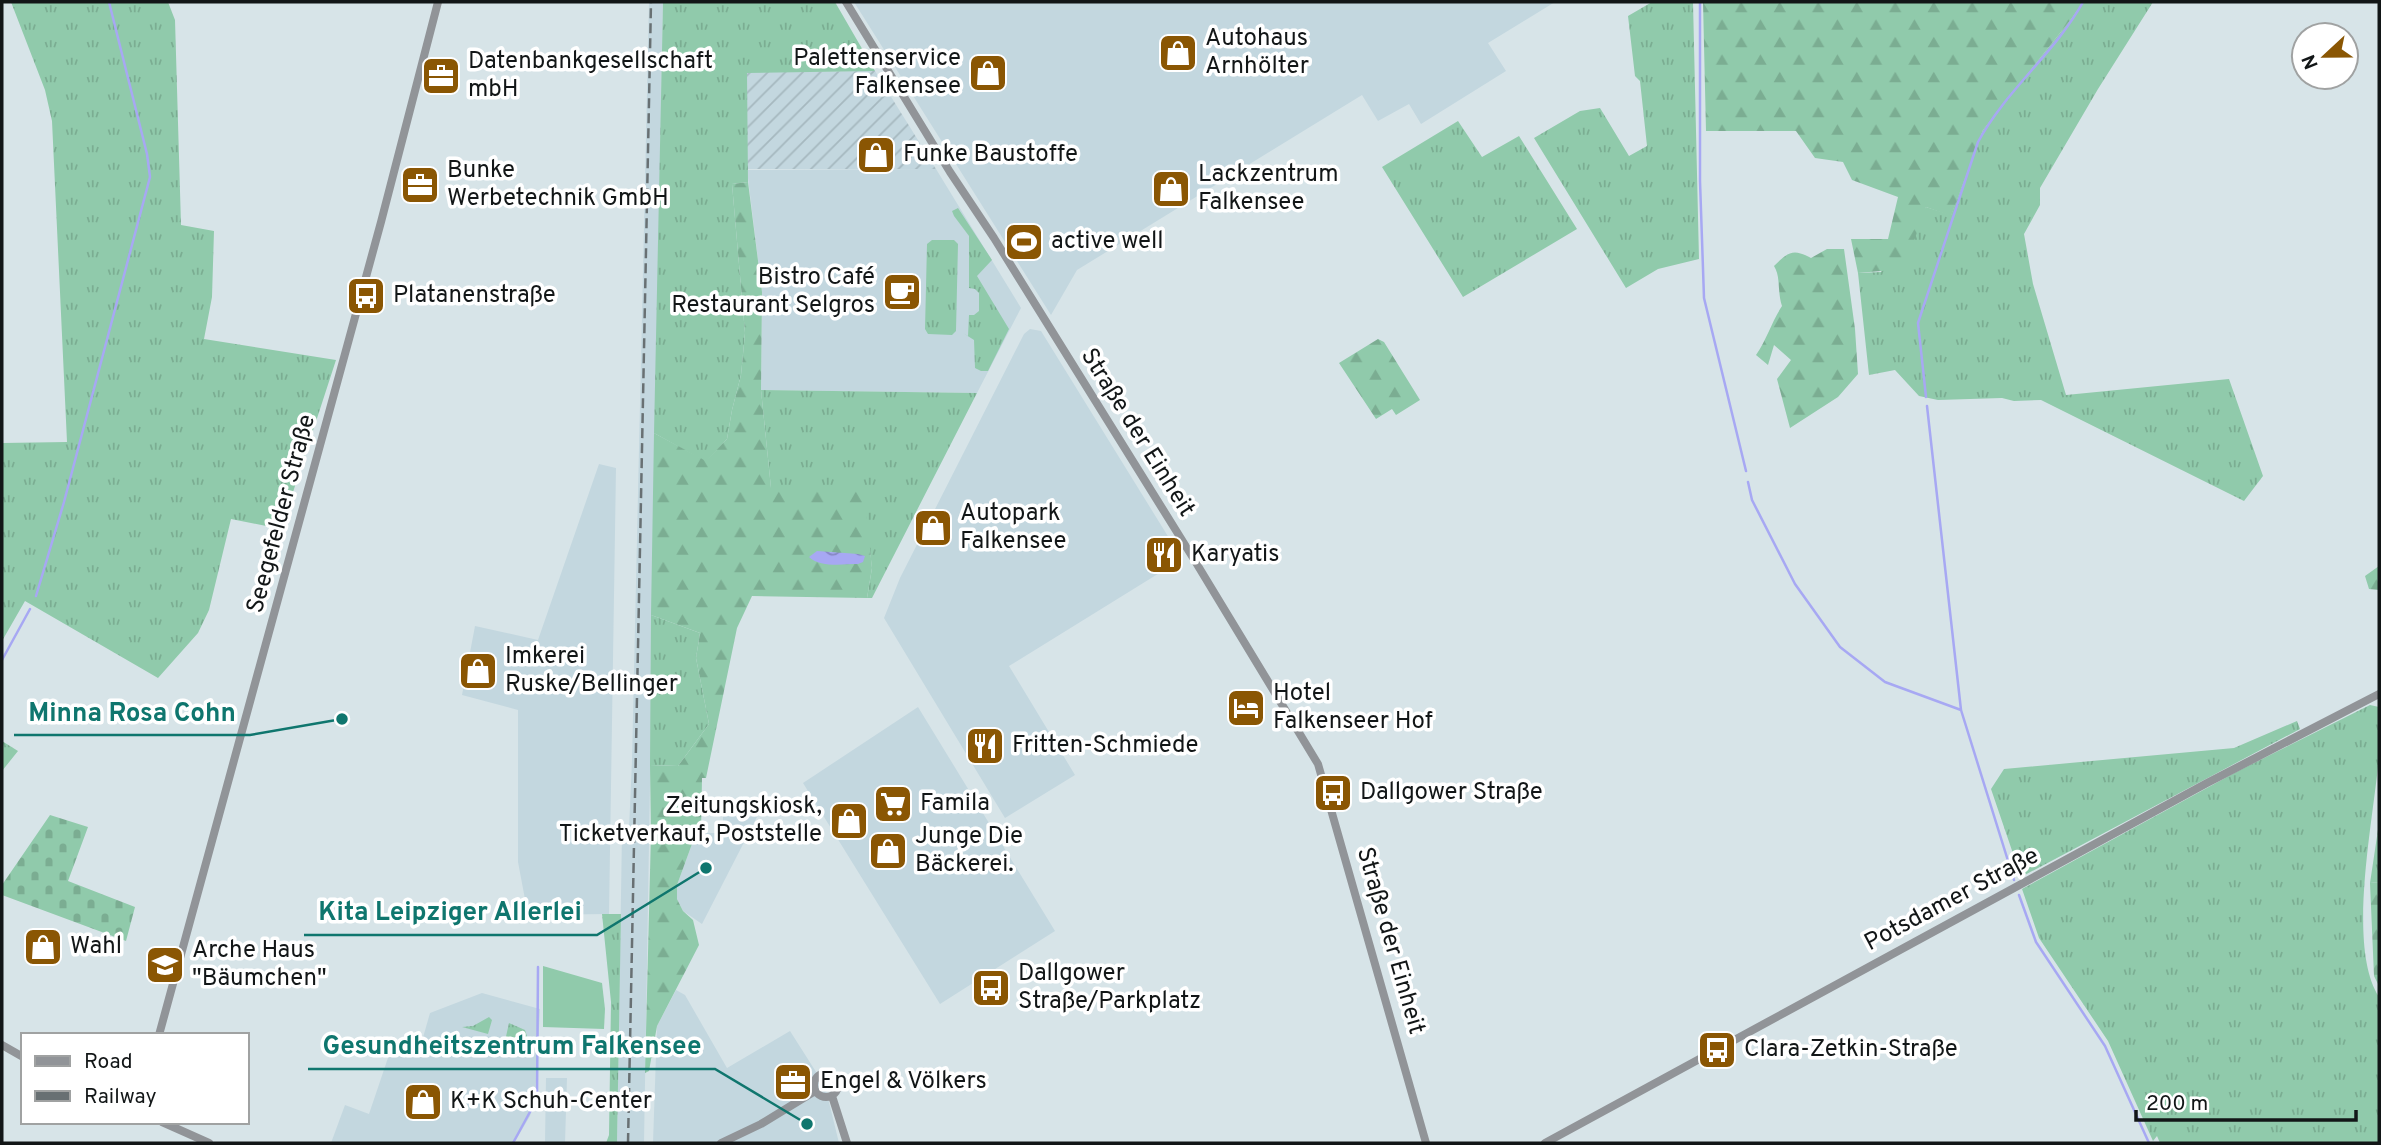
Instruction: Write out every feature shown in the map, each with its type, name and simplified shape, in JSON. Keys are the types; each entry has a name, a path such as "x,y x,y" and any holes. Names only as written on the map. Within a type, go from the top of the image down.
{"street":[{"name":"Seegefelder Straße","path":"160,1033 381,222 438,2"},
{"name":"Straße der Einheit","path":"846,2 1195,561 1318,764 1426,1143"},
{"name":"Potsdamer Straße","path":"1545,1143 2195,790 2379,694"},
{"path":"2,1045 21,1055"},
{"path":"825,1072 836,1078 839,1086 832,1096 824,1097 816,1091 814,1083 818,1076 825,1072"},
{"path":"721,1143 761,1124 816,1091"},
{"path":"832,1096 847,1143"},
{"path":"166,1124 209,1143"}],"shaded area":[{"path":"649,2 663,2 644,1143 617,1143 622,833 629,829 632,761"},
{"path":"854,2 1555,2 1488,43 1506,71 1421,124 1409,104 1378,121 1362,95 1077,270 1051,315"},
{"path":"875,71 936,169 747,169 747,72"},
{"path":"936,169 1021,308 977,393 761,390 762,292 747,170"},
{"path":"1030,329 1041,331 1182,559 1009,666 1075,775 1005,818 884,618 900,578 1024,334"},
{"path":"599,464 616,468 609,914 528,915 518,862 518,710 462,695 475,626 538,640"},
{"path":"918,707 1055,931 940,1004 803,783"},
{"path":"723,816 757,817 702,924 683,911 677,899 677,885 696,833 723,833"},
{"path":"676,990 685,995 727,1068 790,1031 825,1086 839,1143 653,1143 657,1026"},
{"path":"482,993 540,1009 535,1100 530,1116 514,1143 331,1143 345,1105 369,1114 392,1046 418,1055 430,1013"},
{"path":"546,1078 567,1078 565,1143 545,1143"}],"green space":[{"path":"11,2 168,2 175,20 181,225 214,231 212,297 204,339 336,360 281,529 231,519 209,610 198,633 158,678 25,601 2,641 2,443 67,442 52,121 45,90"},
{"path":"663,2 835,2 875,71 747,73 748,182 732,184 745,333 741,375 727,439 706,462 654,433"},
{"path":"1652,2 1693,2 1699,259 1658,269 1626,288 1534,138 1580,111 1600,108 1629,156 1647,146 1640,81 1635,76 1628,16"},
{"path":"1703,2 2083,2 1983,130 1951,216 1926,207 1904,269 1858,273 1851,239 1888,239 1898,197 1852,180 1843,162 1815,158 1796,131 1706,131"},
{"path":"2083,2 2153,2 2040,188 2040,205 2024,234 2033,284 2066,395 2229,379 2263,476 2244,501 2041,400 1938,400 1919,396 1895,370 1869,375 1858,273 1881,272 1926,207 1951,215 1983,130"},
{"path":"1458,121 1482,157 1519,136 1577,229 1463,297 1382,167"},
{"path":"748,182 762,292 761,390 771,488 864,490 872,568 867,598 752,596 737,628 706,778 702,778 701,833 696,833 677,885 677,899 683,911 693,920 699,945 657,1026 649,1071 645,1073 651,833 650,765 678,766 709,724 696,658 700,633 651,615 654,433 706,461 727,439 741,375 745,333 732,184"},
{"path":"958,208 992,260 977,276 1009,329 988,371 975,368 974,340 963,333 968,336 969,315 979,311 979,293 969,288 969,236 952,211"},
{"path":"932,240 954,240 958,244 956,331 952,335 928,334 925,329 927,244"},
{"path":"1827,249 1844,249 1858,374 1838,397 1790,428 1777,379 1791,360 1774,345 1768,365 1756,355 1782,306 1778,275 1774,266 1791,253 1800,253 1811,258"},
{"path":"1378,339 1384,342 1420,400 1396,415 1392,409 1376,419 1339,363"},
{"path":"761,390 977,393 872,598 867,598 872,568 870,551 771,488"},
{"path":"2379,566 2379,590 2369,589 2365,576"},
{"path":"651,615 700,633 696,658 709,724 678,766 650,765"},
{"path":"2370,705 2379,707 2379,750 2363,915 2364,947 2369,975 2379,997 2379,1143 2160,1143 2157,1136 2153,1141 2108,1041 2039,938 2022,889 2238,771"},
{"path":"2297,721 2300,729 2021,877 1991,789 2004,769 2234,748"},
{"path":"2,741 18,751 2,771"},
{"path":"50,815 88,827 68,881 135,907 126,941 2,895 2,885"},
{"path":"2379,823 2379,882 2370,883"},
{"path":"2379,882 2379,986 2374,976 2370,883"},
{"path":"602,914 621,914 617,1143 606,1143 609,1135 611,1002"},
{"path":"543,966 602,983 604,1029 543,1027"},
{"path":"489,1017 492,1020 488,1034 462,1027 473,1026"},
{"path":"509,1023 525,1030 527,1036 524,1046 505,1041"}],"water":[{"path":"817,551 865,556 863,562 858,564 826,564 809,557"}],"waterway":[{"path":"36,596 64,502 150,177 147,154 109,2"},
{"path":"1700,2 1700,181 1704,298 1746,471"},
{"path":"1926,397 1918,323 1978,142 2002,105 2059,38 2083,2"},
{"path":"1927,406 1961,710 2014,880"},
{"path":"1748,482 1752,500 1795,584 1840,647 1885,682 1961,710"},
{"path":"2,660 30,609"},
{"path":"2019,895 2036,942 2105,1046 2149,1143"},
{"path":"513,1143 537,1099 538,967"}],"railway":[{"path":"628,1143 651,2"}],"place":[{"name":"Autohaus Arnhölter","path":"1178,53"},
{"name":"Palettenservice Falkensee","path":"988,73"},
{"name":"Datenbankgesellschaft mbH","path":"441,76"},
{"name":"Funke Baustoffe","path":"876,155"},
{"name":"Bunke Werbetechnik GmbH","path":"420,185"},
{"name":"Lackzentrum Falkensee","path":"1171,189"},
{"name":"active well","path":"1024,242"},
{"name":"Bistro Café Restaurant Selgros","path":"902,292"},
{"name":"Platanenstraße","path":"366,296"},
{"name":"Autopark Falkensee","path":"933,528"},
{"name":"Karyatis","path":"1164,555"},
{"name":"Imkerei Ruske/Bellinger","path":"478,671"},
{"name":"Hotel Falkenseer Hof","path":"1246,708"},
{"name":"Minna Rosa Cohn","path":"342,719"},
{"name":"Fritten-Schmiede","path":"985,746"},
{"name":"Dallgower Straße","path":"1333,793"},
{"name":"Famila","path":"893,804"},
{"name":"Zeitungskiosk, Ticketverkauf, Poststelle","path":"849,821"},
{"name":"Junge Die Bäckerei.","path":"888,851"},
{"name":"Kita Leipziger Allerlei","path":"706,868"},
{"name":"Wahl","path":"43,947"},
{"name":"Arche Haus \"Bäumchen\"","path":"165,965"},
{"name":"Dallgower Straße/Parkplatz","path":"991,988"},
{"name":"Clara-Zetkin-Straße","path":"1717,1050"},
{"name":"Engel & Völkers","path":"793,1082"},
{"name":"K+K Schuh-Center","path":"423,1102"},
{"name":"Gesundheitszentrum Falkensee","path":"807,1124"}]}
